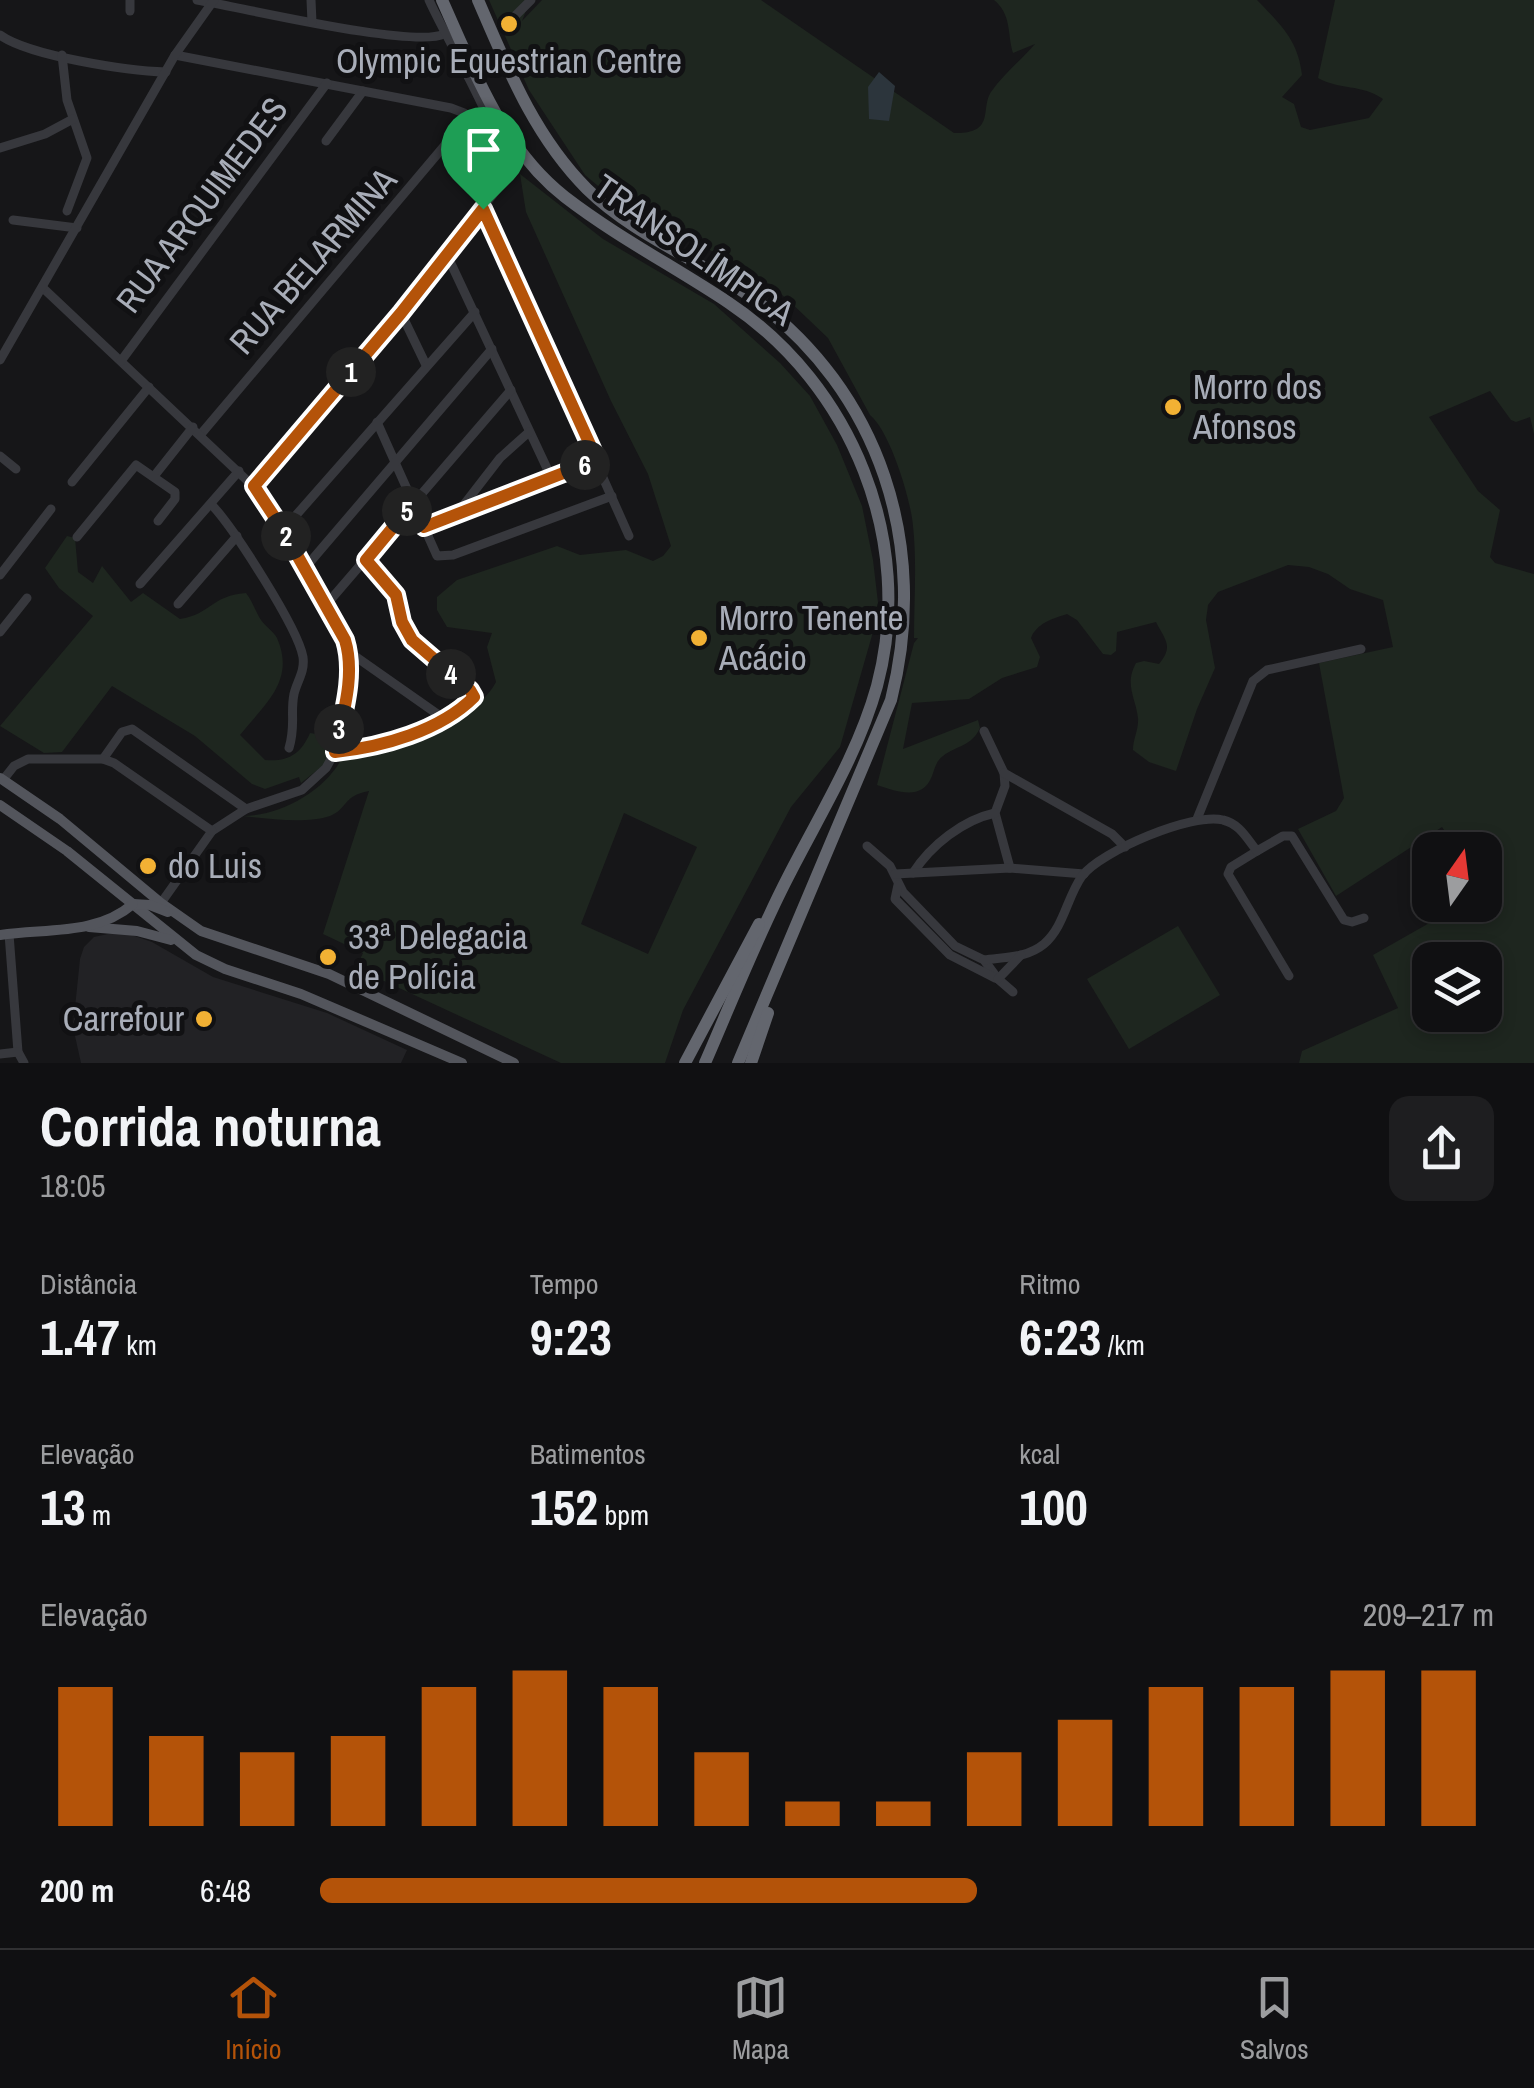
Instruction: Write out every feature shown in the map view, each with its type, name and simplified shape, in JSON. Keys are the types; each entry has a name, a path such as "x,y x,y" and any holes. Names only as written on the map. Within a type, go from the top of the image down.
{"highway":[{"name":"TRANSOLÍMPICA","path":"442,0 483,90 537,170 562,195 622,238 717,295 790,354 825,396 862,463 874,496 887,569 888,610 880,669 866,720 775,903 706,1063"},
{"name":"TRANSOLÍMPICA","path":"478,0 522,100 570,169 616,213 753,298 808,348 865,429 894,500 905,570 900,658 894,689 851,800 738,1063"},
{"path":"685,1063 750,938 775,903"},
{"path":"751,1063 782,962"}],"main road":[{"path":"2,779 60,820 183,919"},
{"path":"0,805 45,836 130,907 181,944 225,969 301,994 462,1063"},
{"path":"45,836 50,822 60,820"},
{"path":"88,927 130,907 150,906 220,939 329,974 514,1063"},
{"path":"130,907 126,918 137,932"},
{"path":"5,935 88,927 137,932 181,944"}],"street":[{"path":"197,0 390,34 434,38 444,34"},
{"path":"311,0 312,22"},
{"path":"254,486 503,186 506,166 486,115 429,0"},
{"path":"512,19 530,0"},
{"path":"0,360 176,55 213,1"},
{"path":"0,34 23,46 131,71 166,72"},
{"path":"62,55 64,83 87,158 67,212"},
{"path":"176,55 363,90 326,140"},
{"name":"RUA ARQUIMEDES","path":"121,360 328,83"},
{"name":"RUA BELARMINA","path":"155,476 466,122 464,113 451,108 363,90"},
{"path":"0,148 74,120"},
{"path":"483,209 629,536"},
{"path":"14,220 77,228"},
{"path":"447,255 552,478"},
{"path":"43,288 254,486 305,568 349,652 443,718"},
{"path":"283,530 475,312"},
{"path":"401,313 426,365"},
{"path":"305,568 492,350"},
{"path":"72,482 149,387"},
{"path":"326,605 511,390"},
{"path":"377,422 437,556 454,556 612,496"},
{"path":"457,514 491,468 529,432"},
{"path":"0,456 16,468"},
{"path":"424,527 597,460"},
{"path":"77,537 133,466 139,465 176,495 158,521"},
{"path":"140,584 239,472"},
{"path":"211,504 237,536 302,651 302,674 294,692 295,727 289,748"},
{"path":"0,575 50,509"},
{"path":"178,604 237,536"},
{"path":"335,752 374,746 443,718 472,701 472,692 412,640 402,622 396,595 366,560"},
{"path":"0,632 27,598"},
{"path":"1196,818 1252,681 1267,670 1362,649"},
{"path":"162,903 212,831 246,809 302,790 318,778 335,752 347,689 349,652"},
{"path":"103,759 122,732 132,729 246,809"},
{"path":"984,731 1004,773 1005,786 995,812 1010,868"},
{"path":"2,779 22,760 103,759 212,831"},
{"path":"1004,773 1112,834 1125,847"},
{"path":"913,873 929,851 970,822 995,812"},
{"path":"984,960 1031,953 1048,941 1084,874 1093,865 1125,847 1196,818 1238,826 1257,851"},
{"path":"1289,976 1228,874 1231,868 1284,836 1292,836 1344,920 1364,918"},
{"path":"867,846 955,946 984,960 1013,992"},
{"path":"896,879 913,873 1010,868 1084,874"},
{"path":"896,879 895,899 950,955 998,979"},
{"path":"5,935 18,1052 24,1063"},
{"path":"998,979 1021,956"},
{"path":"0,1054 18,1052"}],"shaded area":[{"path":"489,0 530,0 522,21 542,0 761,0 954,133 981,125 991,92 1035,44 1013,53 1006,18 994,0 1257,0 1281,25 1297,52 1302,75 1282,97 1294,104 1301,127 1310,130 1369,118 1383,99 1318,78 1335,0 1534,0 1534,434 1530,417 1511,420 1490,391 1429,417 1478,491 1500,510 1490,557 1495,563 1534,574 1534,1063 1299,1063 1302,1051 1398,1008 1373,955 1431,922 1502,922 1502,832 1445,832 1442,827 1434,832 1412,832 1412,847 1336,896 1298,829 1336,811 1344,798 1319,663 1393,647 1383,600 1350,589 1328,574 1288,565 1218,592 1208,605 1206,620 1215,668 1176,771 1149,762 1133,750 1138,722 1131,685 1133,671 1136,663 1159,664 1167,648 1156,622 1117,632 1116,651 1111,655 1103,654 1077,620 1067,614 1046,622 1031,638 1040,657 1037,667 1002,678 969,699 912,703 903,749 978,720 980,728 968,742 941,758 922,789 908,792 877,785 918,638 914,638 915,553 911,514 885,435 828,338 786,298 743,265 634,216 585,175 529,90"},
{"path":"879,72 895,86 889,121 869,119 868,87"},
{"path":"520,174 603,239 714,304 780,363 810,396 837,445 862,506 873,560 879,611 840,747 791,807 683,1010 665,1063 561,1063 356,968 363,953 323,934 369,791 321,818 243,816 286,806 325,781 342,758 427,733 484,698 496,682 487,647 492,633 447,627 437,610 437,597 457,580 557,546 580,555 626,550 653,561 671,546 648,474 526,212","holes":["624,813 697,847 648,954 581,924"]},
{"path":"67,536 75,538 78,572 93,583 102,566 131,602 143,593 180,619 225,598 246,593 277,638 283,667 275,691 240,735 265,760 293,755 310,733 334,737 325,764 301,783 299,777 265,789 252,784 195,736 112,686 62,752 44,753 0,726 93,616 59,588 45,568"},
{"path":"1178,926 1220,995 1129,1049 1087,979"},
{"name":"Carrefour","path":"129,934 152,942 213,977 327,1013 407,1050 401,1063 81,1063 73,1027 80,959 84,947 94,937"}],"place":[{"name":"Olympic Equestrian Centre","path":"509,24"},
{"name":"Morro dos Afonsos","path":"1173,407"},
{"name":"Morro Tenente Acácio","path":"699,638"},
{"name":"do Luis","path":"148,866"},
{"name":"33ª Delegacia de Polícia","path":"328,957"},
{"name":"Carrefour","path":"204,1019"}],"route":[{"path":"483,209 597,460 424,527 414,502 366,560 396,595 402,622 412,640 474,697 411,734 374,746 335,752 347,689 349,652 340,629 254,486 401,313 483,209"}]}
